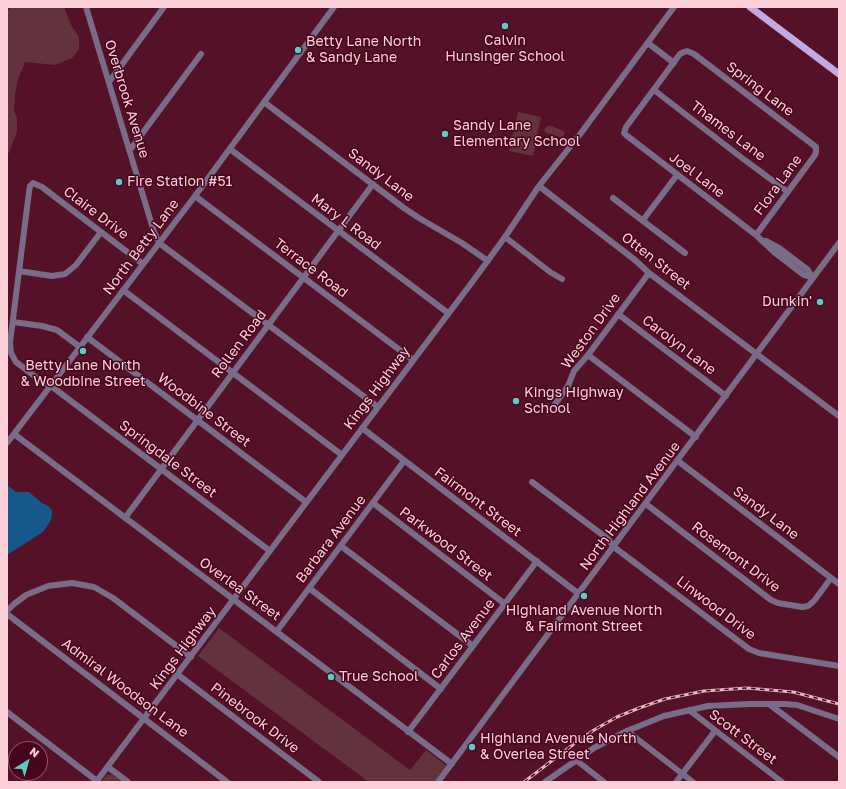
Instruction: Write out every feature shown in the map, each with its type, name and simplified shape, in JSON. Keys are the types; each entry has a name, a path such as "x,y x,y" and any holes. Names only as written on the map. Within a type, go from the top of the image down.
{"main road":[{"path":"750,7 839,74"}],"street":[{"name":"Overbrook Avenue","path":"86,7 154,232 159,243"},
{"path":"109,82 164,7"},
{"name":"North Betty Lane","path":"7,443 195,196 334,7"},
{"name":"Kings Highway","path":"97,782 488,261 539,186 581,133 674,7"},
{"path":"648,43 674,63 654,90"},
{"name":"Spring Lane","path":"674,63 680,54 687,51 694,54 813,144 816,149"},
{"path":"130,150 201,54"},
{"name":"Joel Lane","path":"654,90 626,127 624,133 628,138 756,235 774,252 804,275 813,278"},
{"name":"Thames Lane","path":"654,90 788,192"},
{"name":"Sandy Lane","path":"264,102 419,218 462,243 488,261"},
{"name":"Mary L Road","path":"230,149 448,313"},
{"name":"Flora Lane","path":"756,235 815,155 816,149"},
{"path":"642,220 677,175"},
{"name":"Claire Drive","path":"33,183 42,187 143,264"},
{"name":"Springdale Street","path":"33,183 28,192 10,343 11,353 16,362 42,382 51,386 270,551"},
{"name":"Rollen Road","path":"124,518 373,184"},
{"name":"Otten Street","path":"539,186 635,260 649,273 839,416"},
{"name":"Terrace Road","path":"195,196 413,360"},
{"path":"613,198 685,253"},
{"path":"19,272 52,276 65,274 76,264 102,232"},
{"path":"505,237 550,272 562,278"},
{"path":"159,243 378,407"},
{"name":"North Highland Avenue","path":"438,782 839,243"},
{"name":"Weston Drive","path":"555,404 568,386 574,371 588,355 649,273"},
{"path":"123,290 342,455"},
{"name":"Carolyn Lane","path":"618,314 726,396"},
{"path":"13,322 42,326 57,330 80,347"},
{"name":"Woodbine Street","path":"87,338 306,502"},
{"path":"588,355 696,437"},
{"name":"Fairmont Street","path":"362,428 579,594"},
{"name":"Overlea Street","path":"14,434 452,764"},
{"name":"Barbara Avenue","path":"277,631 404,461"},
{"name":"Sandy Lane","path":"678,461 839,584"},
{"name":"Linwood Drive","path":"532,482 608,539 614,547 749,649 759,653 819,663 838,663"},
{"name":"Parkwood Street","path":"373,503 505,604"},
{"name":"Rosemont Drive","path":"646,504 771,600 778,603 802,607 808,606 814,601 832,578"},
{"path":"341,546 473,646"},
{"name":"Carlos Avenue","path":"408,732 536,561"},
{"path":"7,612 14,604 26,595 48,586 72,583 94,587 114,598 191,657"},
{"path":"309,588 441,689"},
{"name":"Admiral Woodson Lane","path":"7,612 227,782"},
{"name":"Pinebrook Drive","path":"177,674 319,782"},
{"path":"545,782 594,748 627,731 664,716 689,710 715,706 750,704 797,705 839,719"},
{"path":"769,704 839,757"},
{"name":"Scott Street","path":"689,710 782,782"},
{"path":"7,712 97,782"},
{"path":"627,731 693,782"},
{"path":"676,782 715,731"},
{"path":"576,760 604,782"},
{"path":"108,767 128,782"}],"shaded area":[{"path":"11,7 64,7 71,25 79,37 79,49 72,58 55,65 25,62 18,79 15,95 14,110 17,118 17,132 7,157 7,12"},
{"path":"518,112 541,117 533,156 509,151"},
{"path":"547,126 552,126 565,132 563,138 546,133 544,130"},
{"path":"219,628 410,770 426,750 447,766 435,782 369,782 198,656"},
{"path":"106,775 112,775 124,782 101,782"}],"water":[{"path":"7,485 16,492 29,492 52,510 52,515 50,522 43,532 7,555"}],"railway":[{"path":"524,782 594,730 617,717 665,699 704,691 747,688 793,692 839,704"}],"place":[{"name":"Calvin Hunsinger School","path":"505,26"},
{"name":"Betty Lane North & Sandy Lane","path":"298,50"},
{"name":"Sandy Lane Elementary School","path":"445,134"},
{"name":"Fire Station #51","path":"119,182"},
{"name":"Dunkin'","path":"820,302"},
{"name":"Betty Lane North & Woodbine Street","path":"83,351"},
{"name":"Kings Highway School","path":"516,401"},
{"name":"Highland Avenue North & Fairmont Street","path":"584,596"},
{"name":"True School","path":"331,677"},
{"name":"Highland Avenue North & Overlea Street","path":"472,747"}]}
